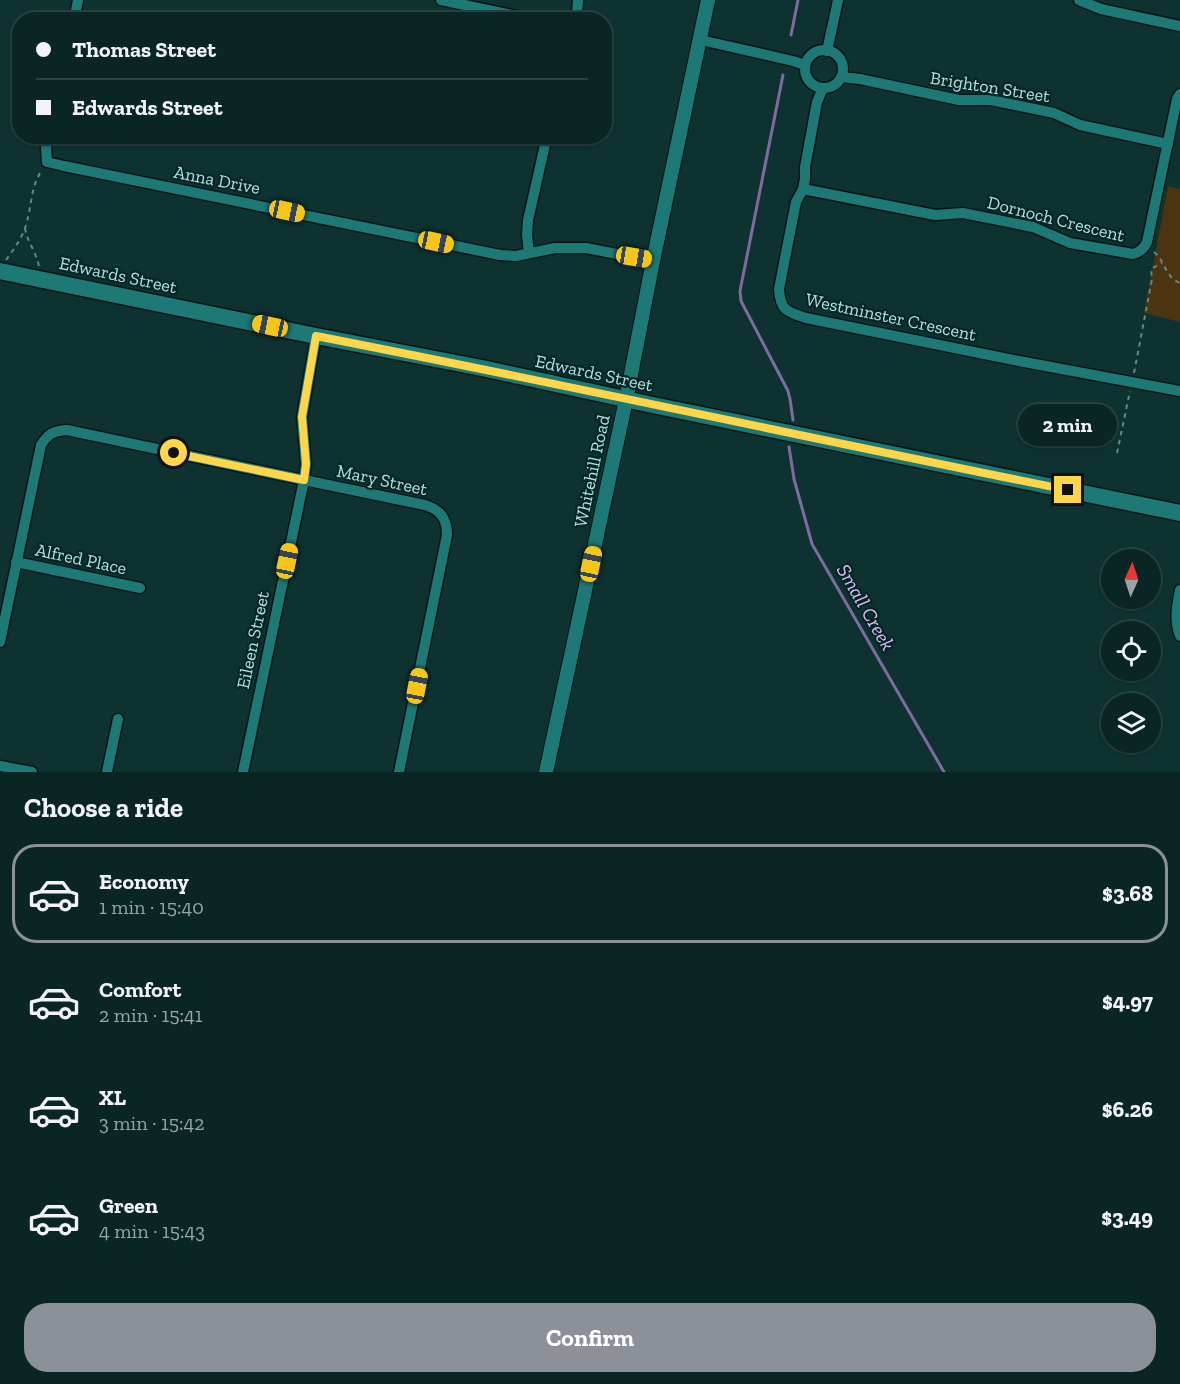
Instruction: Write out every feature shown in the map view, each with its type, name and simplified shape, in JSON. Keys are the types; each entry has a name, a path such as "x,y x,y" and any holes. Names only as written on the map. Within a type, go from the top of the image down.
{"main road":[{"name":"Edwards Street","path":"3,265 40,279 1180,513"}],"street":[{"path":"441,0 498,12"},
{"name":"Whitehill Road","path":"546,772 626,400 708,0"},
{"path":"827,51 838,0"},
{"path":"1079,0 1101,9 1180,26"},
{"path":"700,40 805,65"},
{"path":"827,51 836,55 840,60 841,77 833,85 823,88 811,83 805,72 805,65 814,53 827,51"},
{"name":"Brighton Street","path":"841,77 959,100 991,100 1009,103 1054,113 1080,125 1168,144"},
{"name":"Westminster Crescent","path":"823,88 817,102 805,166 805,179 796,202 779,289 780,300 785,309 806,318 1180,391"},
{"name":"Dornoch Crescent","path":"802,189 935,215 963,213 1034,227 1070,243 1133,254 1142,250 1147,242 1177,99 1180,94"},
{"path":"47,144 47,162"},
{"path":"530,253 527,235 528,220 545,144"},
{"name":"Anna Drive","path":"47,162 500,255 516,256 555,248 585,248 653,261"},
{"path":"304,480 306,464 302,417 316,336"},
{"name":"Mary Street","path":"16,562 41,445 46,437 58,430 67,430 435,508 445,521 447,536 399,772"},
{"name":"Eileen Street","path":"243,772 304,480"},
{"path":"0,642 3,611 16,562"},
{"name":"Alfred Place","path":"16,562 140,588"},
{"path":"1180,590 1177,627 1180,636"},
{"path":"107,772 117,719"},
{"path":"0,765 32,772"}],"path":[{"path":"3,265 19,242 25,228 36,179 47,162"},
{"path":"25,228 39,263 40,279"},
{"path":"1154,252 1173,280 1180,283"},
{"path":"1144,319 1152,279 1151,269 1162,263"}],"shaded area":[{"path":"1168,186 1180,189 1180,322 1144,313"}],"waterway":[{"name":"Small Creek","path":"791,35 798,0"},
{"name":"Small Creek","path":"783,75 740,291 741,301 788,391 793,420"},
{"name":"Small Creek","path":"789,447 794,479 812,544 944,772"}],"route":[{"path":"174,453 304,480 306,464 302,417 316,336 482,368 626,400 1068,490"}]}
